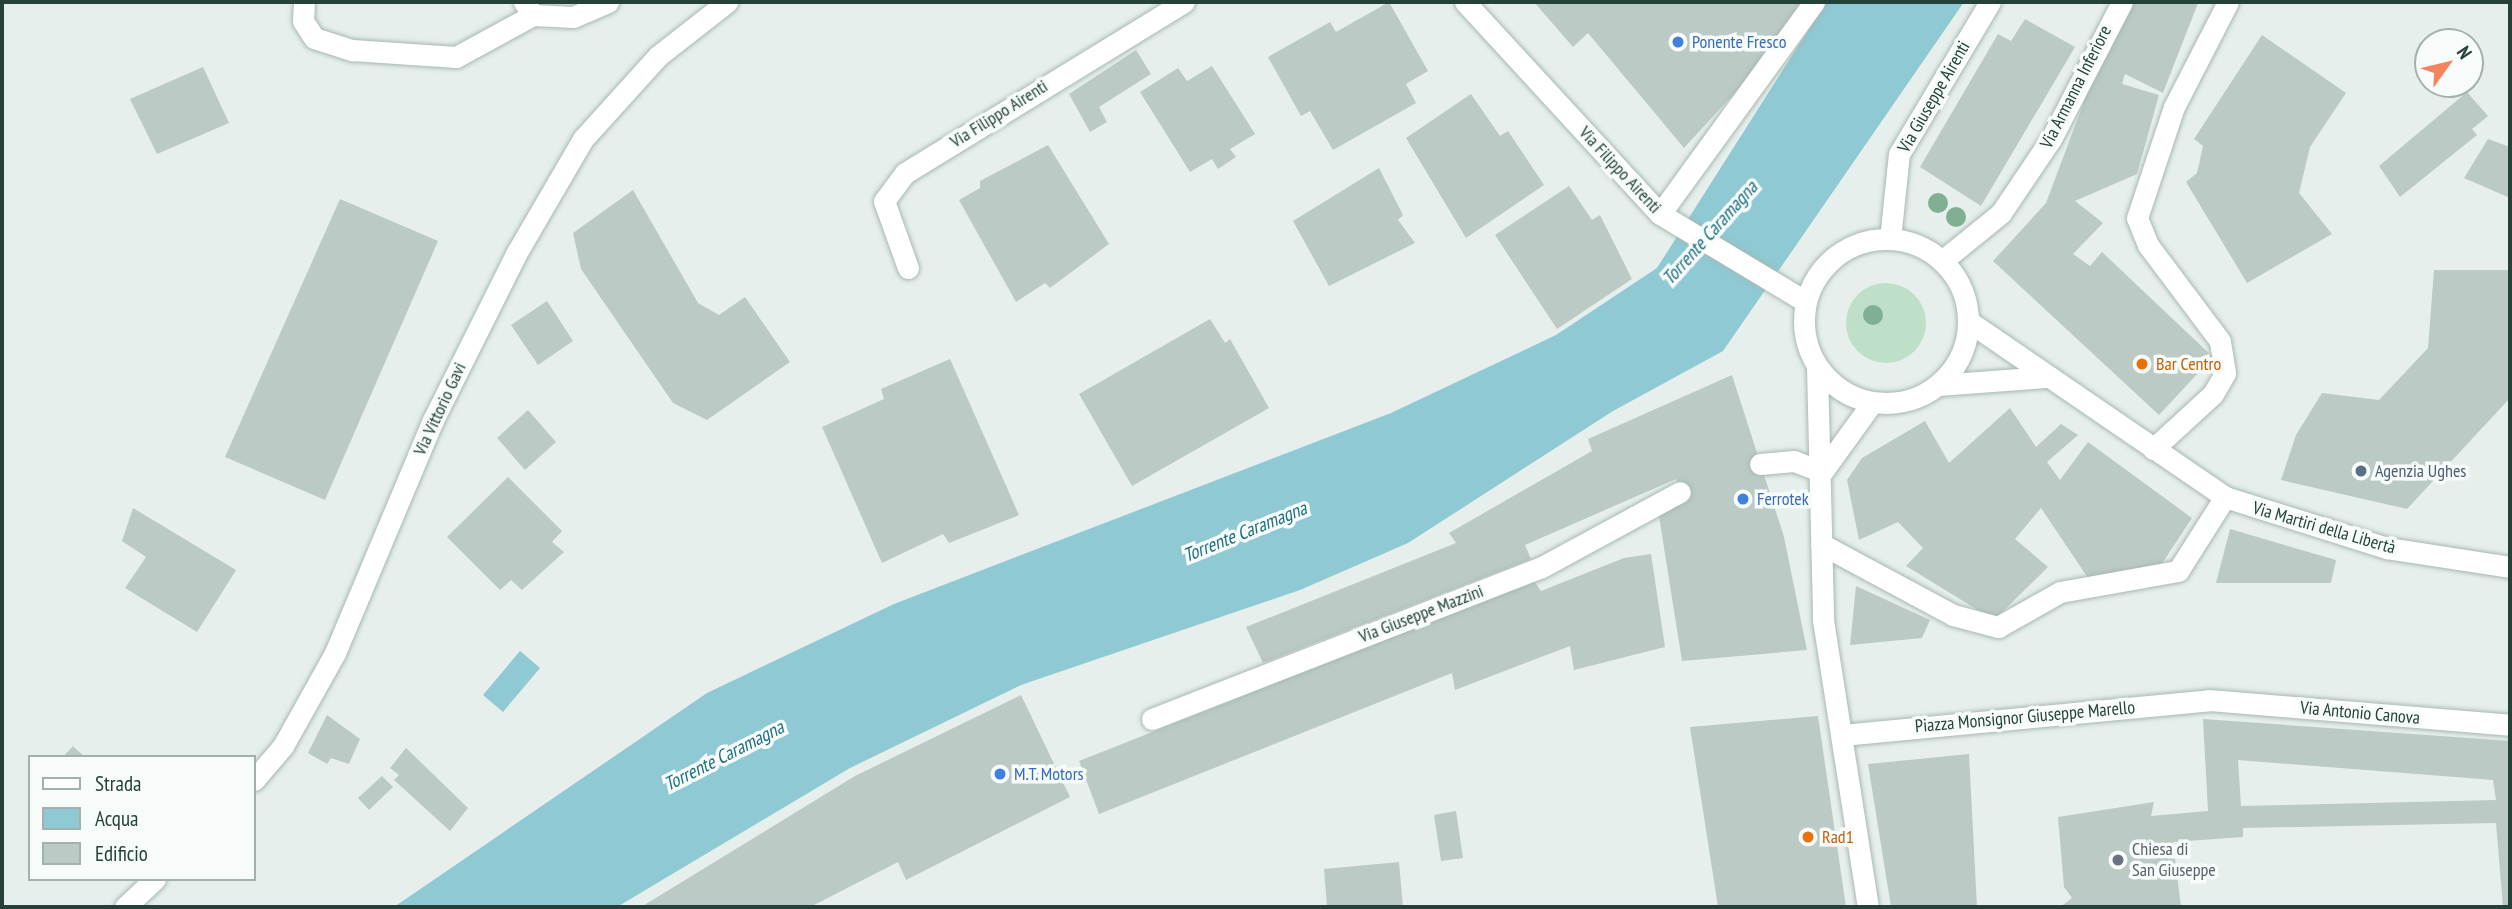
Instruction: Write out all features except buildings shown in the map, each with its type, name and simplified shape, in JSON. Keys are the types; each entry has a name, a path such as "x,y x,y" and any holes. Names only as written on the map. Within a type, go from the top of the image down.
{"street":[{"path":"304,2 303,21 314,38 352,50 456,57 529,8 573,17 608,2"},
{"name":"Via Vittorio Gavi","path":"256,778 283,746 335,653 433,420 516,254 583,139 658,56 727,2"},
{"name":"Via Filippo Airenti","path":"908,268 884,201 905,173 1184,2"},
{"name":"Via Filippo Airenti","path":"1465,2 1660,215 1805,301"},
{"path":"1660,215 1814,2"},
{"name":"Via Giuseppe Airenti","path":"1890,239 1899,154 1990,2"},
{"name":"Via Armanna Inferiore","path":"1942,261 2001,213 2051,139 2122,2"},
{"path":"2153,449 2213,394 2225,373 2220,341 2148,245 2137,218 2174,107 2228,2"},
{"path":"1868,907 1823,620 1818,368 1803,324 1805,301 1817,275 1837,254 1890,239 1942,261 1965,298 1968,321 1965,344 1938,385"},
{"name":"Via Martiri della Libertà","path":"1968,321 2046,377 2225,497 2388,548 2510,567"},
{"path":"1818,368 1851,396 1872,402 1907,401 1938,385 2046,377"},
{"path":"1822,472 1872,402"},
{"path":"1760,464 1794,461 1822,472"},
{"name":"Via Giuseppe Mazzini","path":"1152,719 1540,568 1680,492"},
{"path":"1821,544 1954,615 1998,626 2060,592 2178,571 2225,497"},
{"name":"Piazza Monsignor Giuseppe Marello","path":"1842,735 2209,700"},
{"name":"Via Antonio Canova","path":"2209,700 2510,725"},
{"path":"125,907 153,881"}],"green space":[{"path":"1886,283 1901,286 1914,295 1923,308 1926,323 1923,338 1914,351 1901,360 1886,363 1871,360 1858,351 1849,338 1846,323 1849,308 1858,295 1871,286"}],"water":[{"name":"Torrente Caramagna","path":"1826,2 1964,2 1723,351 1613,411 1408,543 1300,590 1021,685 850,768 617,907 394,907 707,693 894,604 1391,413 1556,335 1657,268"},
{"path":"520,651 540,668 503,712 483,695"}],"place":[{"name":"Ponente Fresco","path":"1678,42"},
{"name":"Bar Centro","path":"2142,364"},
{"name":"Agenzia Ughes","path":"2361,471"},
{"name":"Ferrotek","path":"1743,499"},
{"name":"M.T. Motors","path":"1000,774"},
{"name":"Rad1","path":"1808,837"},
{"name":"Chiesa di San Giuseppe","path":"2118,860"}]}
